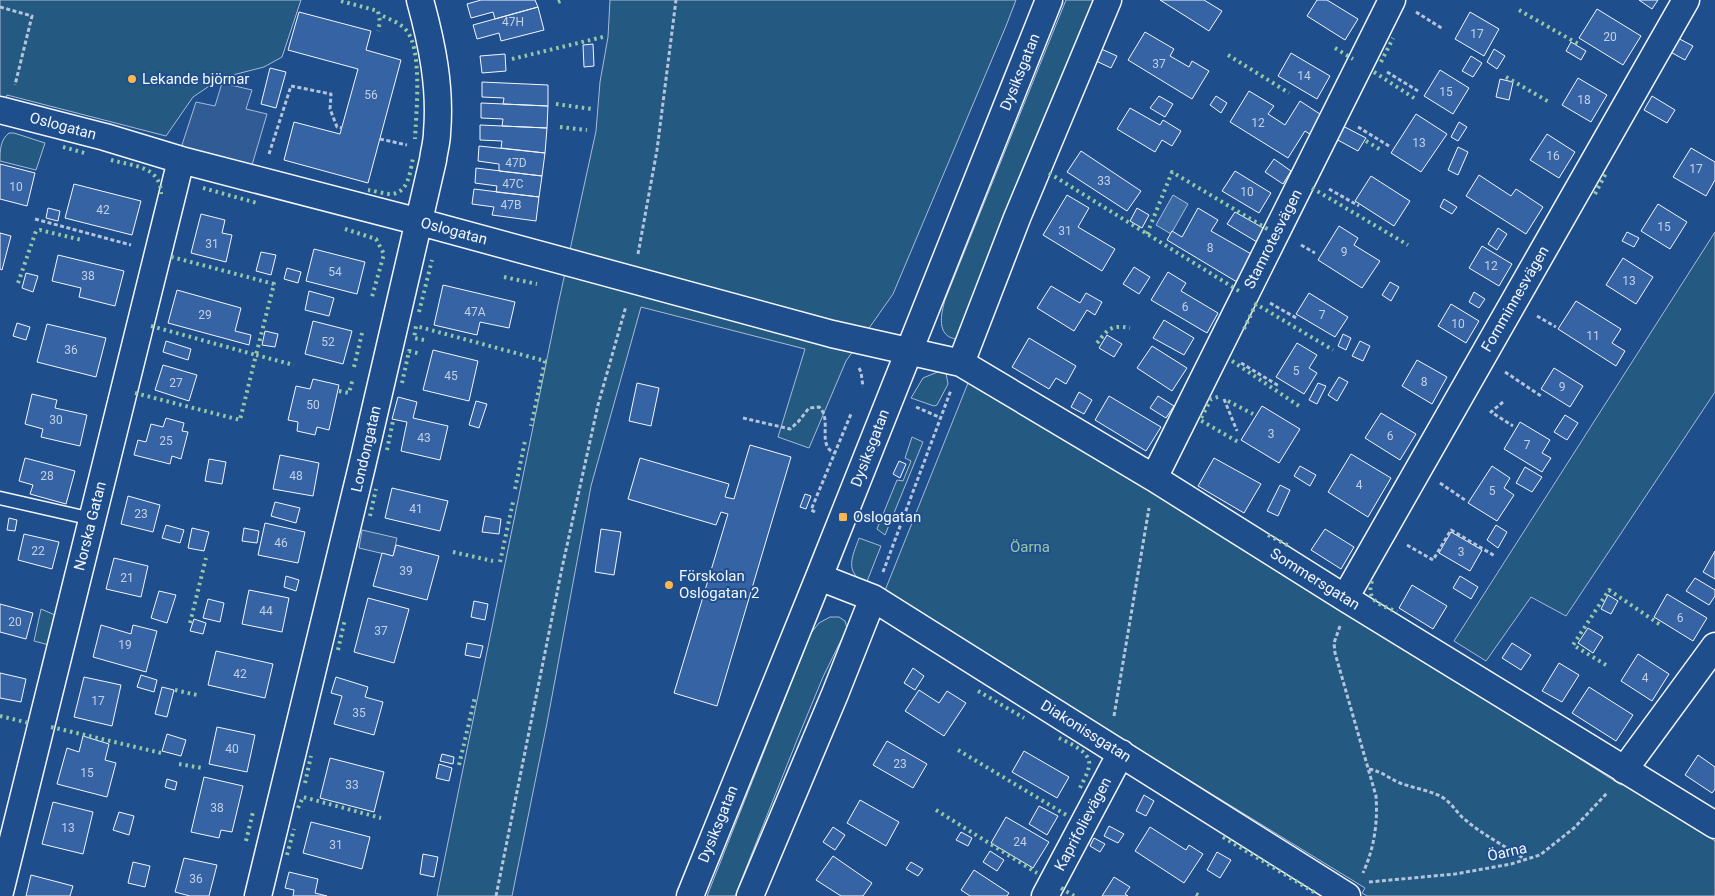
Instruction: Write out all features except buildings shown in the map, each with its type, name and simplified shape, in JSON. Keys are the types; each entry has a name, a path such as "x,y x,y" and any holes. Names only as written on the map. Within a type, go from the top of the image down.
{"street":[{"name":"Londongatan","path":"258,896 420,222 438,133 438,91 431,40 420,0"},
{"name":"Dysiksgatan","path":"690,896 1049,0"},
{"path":"961,363 1017,218 1108,0"},
{"name":"Stamrotesvägen","path":"1154,478 1392,0"},
{"name":"Fornminnesvägen","path":"1345,598 1686,0"},
{"name":"Oslogatan","path":"4,111 181,160 214,162 261,181 907,352"},
{"name":"Norska Gatan","path":"0,892 181,160"},
{"name":"Sommersgatan","path":"907,352 961,363 1154,478 1345,598 1715,825"},
{"name":"Diakonissgatan","path":"819,577 874,598 1115,749 1359,884"},
{"path":"750,896 836,694 874,598"},
{"path":"1624,770 1715,646"},
{"name":"Kaprifolievägen","path":"1045,896 1115,749"}],"lane":[{"path":"0,498 92,519"}],"path":[{"path":"496,896 564,558 598,405 633,280 658,150 676,0"},
{"path":"1417,6 1416,11 1443,29"},
{"path":"0,7 32,16 4,111"},
{"path":"1363,58 1418,91"},
{"path":"261,181 291,86 331,94 330,109 337,127 342,128"},
{"path":"1336,113 1389,146"},
{"path":"1306,174 1358,206"},
{"path":"35,219 159,252"},
{"path":"1218,349 1279,386"},
{"path":"1482,357 1541,396"},
{"path":"874,598 961,363"},
{"path":"1224,397 1237,431"},
{"path":"1503,402 1491,412 1513,426"},
{"path":"743,418 790,429 809,408 818,407 825,415 826,444 830,451 835,453"},
{"path":"1115,749 1154,478"},
{"path":"1383,531 1432,560 1451,530 1495,556"},
{"path":"1345,598 1345,614 1334,643 1335,653 1369,769 1376,796 1377,811 1371,854 1359,884"},
{"path":"1369,769 1380,771 1398,782 1438,795 1447,800 1463,817 1527,860"},
{"name":"Öarna","path":"1359,884 1455,874 1527,860 1540,855 1574,828 1615,785 1624,770"}],"green space":[{"path":"0,0 301,0 282,57 264,67 221,78 193,97 166,136 7,95 5,102 0,102"},
{"path":"610,0 1016,0 893,294 846,361 809,448 778,437 805,349 641,307 591,486 547,723 512,896 437,896 558,305 596,131 600,82 608,37"},
{"path":"1066,0 1094,0 961,335 956,339 950,337 945,334 941,324 945,300"},
{"path":"9,133 45,143 36,170 0,161 2,142"},
{"path":"1715,232 1715,392 1566,616 1531,597 1486,661 1454,641"},
{"path":"940,371 946,373 948,384 937,405 934,406 911,398 923,378"},
{"name":"Öarna","path":"972,373 1621,785 1623,784 1715,841 1715,896 1367,896 1362,893 1365,888 884,593"},
{"path":"912,437 923,442 885,535 877,529 897,480 903,481 911,461 905,458"},
{"path":"859,538 881,546 866,584 859,579 852,569 852,558"},
{"path":"41,609 55,615 49,645 34,641"},
{"path":"830,617 839,617 845,621 847,628 823,677 735,896 707,896 811,633 819,623"}],"shaded area":[{"path":"222,83 252,90 246,109 267,114 252,165 181,148 196,102 215,106"},
{"path":"1173,195 1188,204 1171,234 1156,225"},
{"path":"362,530 397,538 393,556 359,548"}],"hedge":[{"path":"558,2 563,0"},
{"path":"341,1 378,11 380,22 378,31"},
{"path":"1519,10 1580,45"},
{"path":"383,16 406,30 415,52 417,66 415,139"},
{"path":"512,59 603,37"},
{"path":"1381,62 1393,38"},
{"path":"1335,48 1353,59"},
{"path":"1228,55 1289,93"},
{"path":"1374,72 1417,100"},
{"path":"1506,77 1549,102"},
{"path":"556,104 592,109"},
{"path":"560,127 587,130"},
{"path":"1366,141 1381,150"},
{"path":"63,147 88,154"},
{"path":"368,190 386,194 398,192 408,180 413,158"},
{"path":"111,160 136,166 151,173 160,185 161,194"},
{"path":"1595,194 1607,171"},
{"path":"1147,234 1172,172 1269,230"},
{"path":"1049,173 1239,291"},
{"path":"203,188 257,203"},
{"path":"1312,188 1408,245"},
{"path":"345,229 376,239 384,254 372,297"},
{"path":"18,283 36,231 40,230 82,240"},
{"path":"151,326 256,355 274,284 168,256"},
{"path":"419,312 432,260"},
{"path":"504,277 537,284"},
{"path":"1244,329 1256,304 1333,350"},
{"path":"424,340 414,338 416,326 545,361 531,426"},
{"path":"1097,343 1114,327 1130,328"},
{"path":"354,367 362,333"},
{"path":"402,383 409,351 421,354"},
{"path":"135,393 240,420 256,355 294,365"},
{"path":"1232,361 1302,408"},
{"path":"339,391 349,393 353,378"},
{"path":"1218,397 1211,399 1200,420 1238,442"},
{"path":"1228,401 1253,414"},
{"path":"387,450 393,421"},
{"path":"515,489 525,441"},
{"path":"370,516 376,489"},
{"path":"500,562 513,502"},
{"path":"1268,535 1291,547"},
{"path":"453,552 493,561"},
{"path":"190,623 206,558"},
{"path":"1372,581 1371,594 1376,602 1397,612"},
{"path":"1606,665 1573,645 1609,590 1662,626"},
{"path":"338,650 345,619"},
{"path":"175,690 197,695"},
{"path":"978,691 1024,718"},
{"path":"459,765 475,697"},
{"path":"0,716 29,723"},
{"path":"51,727 161,753"},
{"path":"1059,738 1074,745 1087,756 1089,761 1088,771 1080,788"},
{"path":"958,750 1068,816"},
{"path":"305,783 311,756"},
{"path":"179,764 202,768"},
{"path":"298,808 303,797 381,818"},
{"path":"936,810 1037,873"},
{"path":"246,841 253,812"},
{"path":"287,855 294,829"},
{"path":"1223,837 1317,894"},
{"path":"1061,888 1074,896"},
{"path":"1196,894 1200,896"}],"place":[{"name":"Lekande björnar","path":"132,79"},
{"name":"Oslogatan","path":"843,517"},
{"name":"Förskolan Oslogatan 2","path":"669,585"}]}
